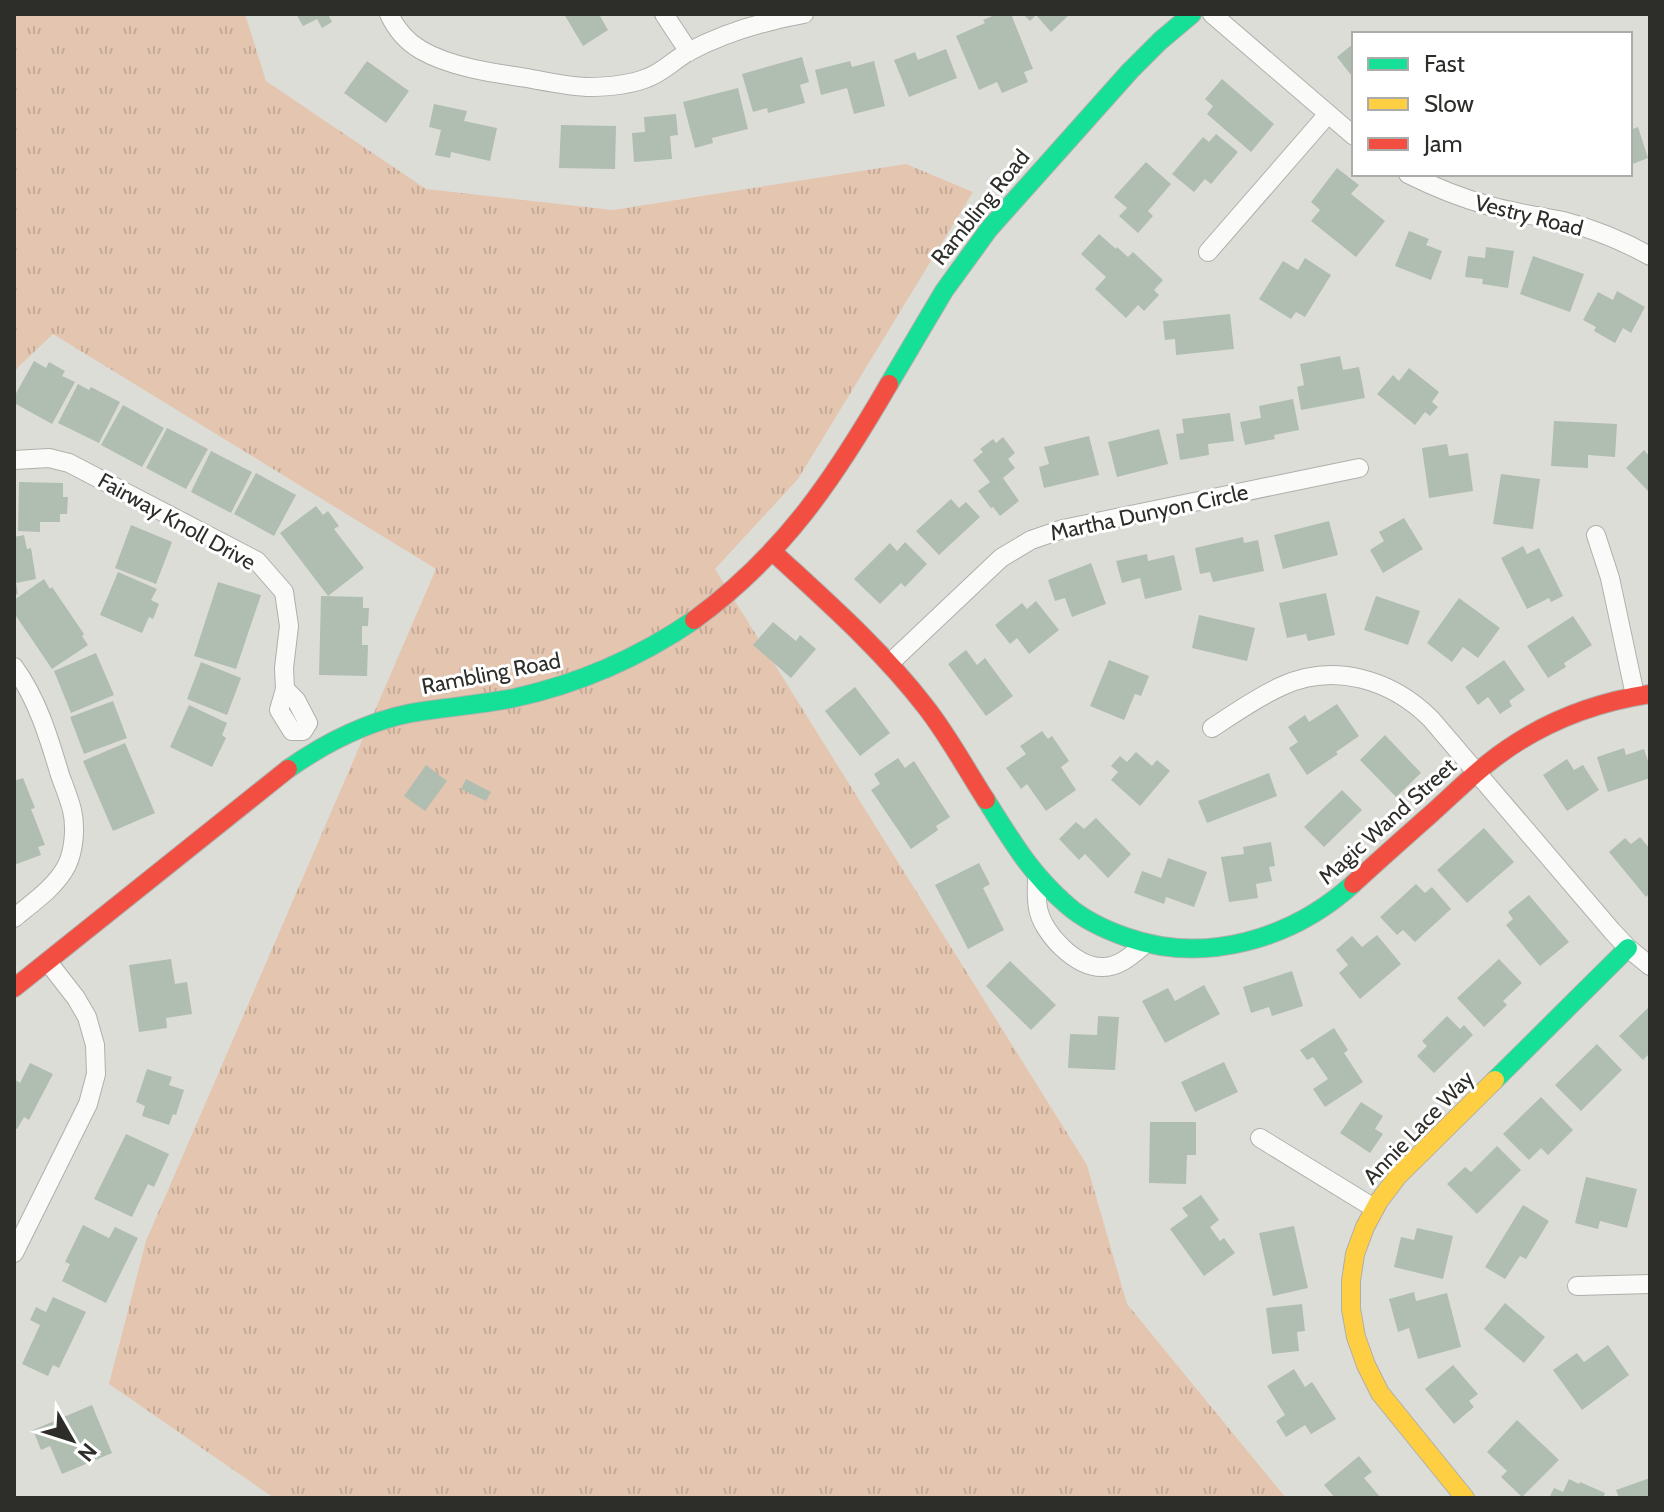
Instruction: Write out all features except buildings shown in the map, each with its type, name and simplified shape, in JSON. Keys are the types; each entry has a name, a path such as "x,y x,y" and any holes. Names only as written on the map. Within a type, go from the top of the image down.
{"street":[{"path":"389,14 408,41 439,58 490,72 590,87 622,85 649,78 689,52 735,32 804,14"},
{"path":"664,14 689,52"},
{"name":"Rambling Road","path":"14,988 280,775 343,736 405,715 527,695 576,681 649,648 693,620 737,586 796,527 833,477 945,288 988,228 1128,74 1192,14"},
{"path":"1212,14 1352,134"},
{"path":"1208,252 1328,114"},
{"name":"Vestry Road","path":"1412,176 1459,197 1489,206 1588,228 1650,256"},
{"name":"Fairway Knoll Drive","path":"14,460 49,458 69,463 257,561 284,592 289,626 285,689 279,710 292,731 303,731 315,752"},
{"name":"Martha Dunyon Circle","path":"890,663 1001,558 1031,540 1063,529 1359,468"},
{"path":"1596,535 1643,694"},
{"name":"Magic Wand Street","path":"773,552 890,663 928,709 1037,877 1081,915 1118,935 1145,944 1221,948 1264,939 1303,922 1339,896 1507,749 1548,725 1591,707 1643,694"},
{"path":"14,667 26,683 51,747 72,811 74,828 68,864 46,891 14,918"},
{"path":"1212,728 1284,685 1320,676 1356,677 1389,688 1418,707 1628,948 1650,966"},
{"name":"Magic Wand Street","path":"1037,877 1038,909 1045,926 1066,952 1078,961 1091,966 1117,964 1145,944"},
{"name":"Annie Lace Way","path":"1465,1498 1380,1393 1369,1374 1351,1314 1357,1248 1374,1208 1398,1176 1628,948"},
{"path":"14,1253 88,1104 96,1074 95,1045 87,1017 48,962"},
{"path":"1260,1138 1374,1208"},
{"path":"1577,1286 1650,1284"}],"green space":[{"path":"14,14 245,14 266,81 426,189 613,210 906,164 973,192 798,479 715,569 1087,1165 1127,1304 1286,1498 274,1498 109,1384 146,1241 436,569 53,334 14,371"}],"traffic: fast":[{"path":"889,384 944,291 989,229 1130,71 1192,14"},
{"path":"288,769 331,742 378,722 411,713 514,698 585,677 652,646 694,620"},
{"path":"986,800 1032,869 1067,905 1103,928 1156,945 1186,948 1246,942 1303,919 1353,884"},
{"path":"1495,1080 1628,948"}],"traffic: slow":[{"path":"1465,1498 1380,1393 1356,1337 1351,1309 1351,1281 1355,1254 1379,1201 1398,1176 1495,1080"}],"traffic: jam":[{"path":"694,620 755,569 805,513 848,452 889,384"},
{"path":"773,552 852,626 908,685 941,729 986,800"},
{"path":"1353,884 1505,750 1543,728 1584,710 1650,694"},
{"path":"14,988 288,769"}]}
